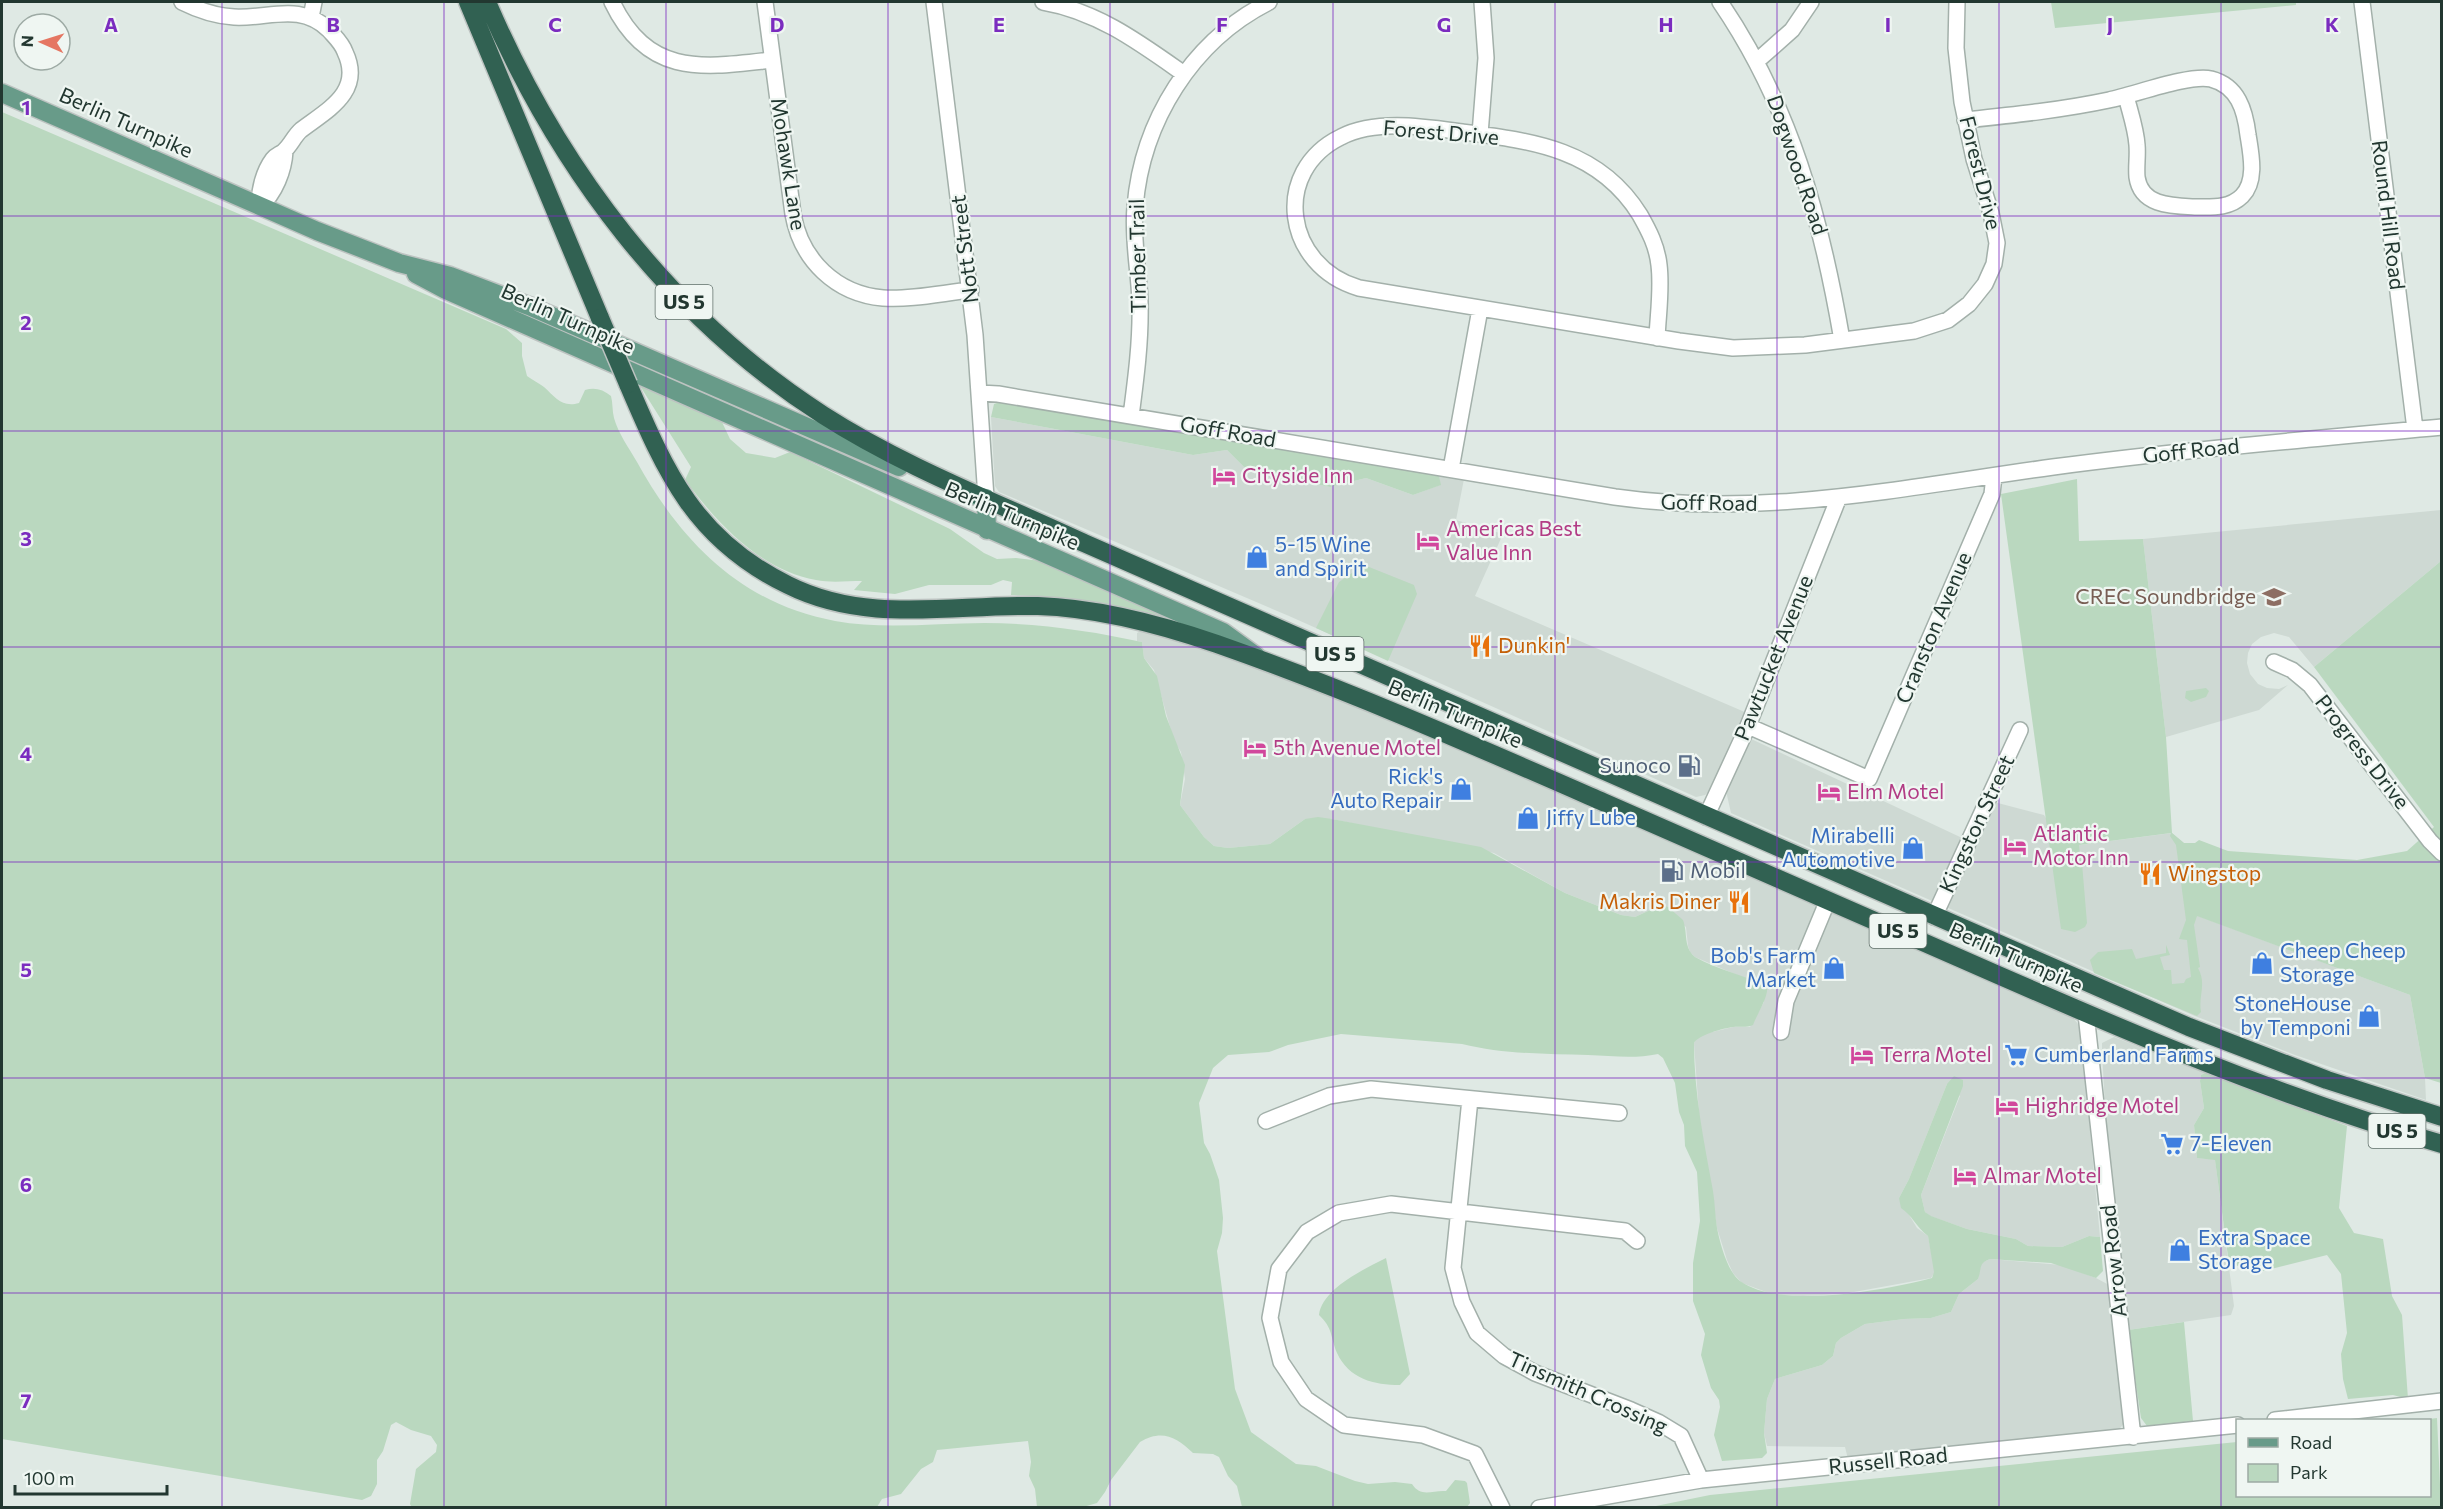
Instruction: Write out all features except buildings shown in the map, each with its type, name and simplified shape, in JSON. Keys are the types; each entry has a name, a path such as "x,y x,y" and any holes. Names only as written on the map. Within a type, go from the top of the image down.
{"highway":[{"name":"US 5","path":"468,2 664,465 694,512 734,552 766,574 798,590 834,602 889,611 1037,606 1092,611 1169,628 1265,662"},
{"name":"US 5","path":"487,2 525,84 574,167 629,241 691,309 746,358 823,415 869,441 986,498"},
{"name":"Berlin Turnpike","path":"986,498 2081,981 2231,1044 2351,1088 2438,1116"},
{"name":"Berlin Turnpike","path":"1265,662 1457,738 2176,1052 2362,1120 2442,1144"},
{"path":"1695,842 1706,817"},
{"path":"2081,981 2086,1014"}],"main road":[{"name":"Berlin Turnpike","path":"2,93 260,206 399,263 446,290 1223,632 1265,662"},
{"name":"Berlin Turnpike","path":"399,263 450,276 529,306 697,377 950,489 986,498"},
{"path":"986,498 987,530"}],"street":[{"path":"182,2 226,17 289,12 311,17 327,28 344,48 349,64 349,77 343,96 334,107 298,133 285,151 274,158 258,193 260,206"},
{"path":"311,17 314,2"},
{"path":"612,2 622,21 639,40 654,52 670,60 706,66 772,60"},
{"name":"Mohawk Lane","path":"765,2 794,222 802,245 817,266 841,286 873,297 898,298 971,290"},
{"name":"Nott Street","path":"934,2 971,290 986,498"},
{"path":"1042,2 1068,8 1106,22 1184,74"},
{"name":"Timber Trail","path":"1131,416 1140,325 1134,228 1137,189 1152,132 1167,100 1184,74 1221,34 1269,2"},
{"path":"1480,134 1486,58 1482,2"},
{"name":"Dogwood Road","path":"1720,2 1757,61 1790,135 1814,204 1830,267 1842,340"},
{"path":"1757,61 1792,30 1811,2"},
{"name":"Forest Drive","path":"1657,338 1660,279 1657,252 1647,228 1622,190 1600,171 1570,154 1540,145 1480,134 1436,129 1381,127 1344,135 1324,147 1306,168 1297,193 1296,212 1300,238 1309,255 1322,270 1337,280 1368,290 1657,338 1746,348 1793,347 1914,331 1941,323 1956,315 1969,304 1989,279 1996,258 1996,235 1965,120 1957,65 1957,2"},
{"name":"Round Hill Road","path":"2362,2 2415,429"},
{"path":"1965,120 2045,111 2126,96 2200,78 2214,80 2230,89 2243,107 2251,167 2250,182 2244,194 2232,203 2213,207 2168,205 2157,203 2148,197 2138,180 2136,137 2126,96"},
{"path":"1451,470 1480,309"},
{"name":"Goff Road","path":"980,393 998,394 1451,470 1669,503 1761,504 1839,497 2167,454 2442,427"},
{"name":"Cranston Avenue","path":"1748,726 1869,779 1992,494 1994,476"},
{"name":"Pawtucket Avenue","path":"1706,817 1748,726 1839,497"},
{"name":"Progress Drive","path":"2274,663 2292,670 2310,685 2430,841 2442,853"},
{"name":"Kingston Street","path":"1934,917 2020,730"},
{"path":"1781,1032 1786,1001 1828,900"},
{"name":"Arrow Road","path":"2086,1014 2133,1437"},
{"path":"1266,1122 1329,1096 1371,1089 1619,1113"},
{"name":"Tinsmith Crossing","path":"1470,1099 1453,1268 1462,1302 1477,1333 1504,1356 1535,1373 1631,1410 1658,1422 1681,1436 1701,1480"},
{"path":"1502,1508 1475,1454 1423,1435 1344,1425 1306,1399 1281,1362 1270,1318 1279,1269 1307,1232 1339,1213 1391,1204 1625,1231 1637,1241"},
{"path":"2284,1419 2442,1401"},
{"name":"Russell Road","path":"1539,1508 1701,1480 2236,1425"}],"shaded area":[{"path":"991,417 1193,455 1227,450 1246,469 1330,487 1366,478 1413,495 1440,485 1439,476 1464,479 1456,520 1503,534 1475,596 1747,713 1712,789 1705,795 1696,797 1289,616 999,492 995,486"},
{"name":"CREC Soundbridge","path":"2441,510 2441,561 2314,667 2289,637 2274,633 2261,637 2252,644 2248,653 2247,663 2250,674 2258,684 2267,688 2279,689 2288,685 2259,710 2166,737 2143,539"},
{"path":"1142,630 1175,639 1416,728 2072,1017 2079,1025 2081,1034 2100,1237 2089,1236 2062,1247 2028,1246 2016,1239 1967,1229 1930,1216 1925,1212 1921,1195 1960,1096 1947,1084 1909,1179 1899,1198 1917,1228 1928,1236 1935,1272 1931,1278 1843,1294 1803,1296 1774,1295 1742,1283 1733,1273 1727,1260 1717,1228 1699,1114 1694,1043 1697,1037 1704,1034 1733,1027 1750,1027 1764,1002 1754,980 1695,957 1688,946 1686,927 1661,905 1635,917 1621,915 1565,893 1494,853 1332,819 1305,819 1270,844 1228,848 1214,846 1204,837 1180,805 1185,779 1181,752 1174,741 1154,670 1144,658 1142,642 1137,641 1137,633"},
{"path":"1747,737 1975,844 1994,802 2044,815 2064,847 2172,833 2184,843 2195,843 2193,914 2410,995 2425,1078 2426,1100 2295,1055 2195,1016 1731,813 1726,791"},
{"path":"2114,1037 2205,1073 2201,1075 2200,1081 2204,1108 2194,1125 2197,1158 2215,1159 2234,1306 2231,1315 2128,1330 2108,1165 2102,1050 2102,1043"},
{"path":"1990,1259 2061,1265 2109,1285 2125,1422 2117,1432 1848,1459 1845,1447 1767,1446 1764,1433 1767,1399 1775,1379 1822,1365 1833,1356 1836,1343 1841,1338 1865,1324 1931,1318 1951,1312 1959,1294 1978,1279 1981,1263"}],"green space":[{"path":"2051,2 2296,2 2296,5 2055,28"},
{"path":"2,112 506,329 522,343 522,356 527,376 555,398 563,403 579,403 585,390 588,389 598,389 611,396 614,418 621,435 673,518 694,543 718,565 743,584 771,600 802,613 853,624 891,626 1025,624 1085,631 1142,642 1144,658 1157,676 1166,716 1185,765 1180,805 1204,837 1214,846 1228,848 1270,844 1305,819 1318,817 1481,847 1565,893 1621,915 1635,917 1661,905 1668,907 1683,920 1687,944 1695,957 1767,986 1765,1000 1753,1025 1718,1030 1701,1037 1694,1043 1698,1099 1717,1228 1731,1271 1740,1281 1758,1290 1806,1296 1862,1292 1932,1278 1934,1272 1928,1236 1901,1208 1899,1198 1909,1179 1947,1084 1954,1076 1963,1080 1963,1086 1921,1195 1925,1212 1967,1229 2016,1239 2028,1246 2062,1247 2089,1236 2100,1237 2103,1271 2096,1278 2051,1263 1990,1259 1982,1264 1978,1279 1959,1294 1951,1312 1931,1318 1865,1324 1841,1338 1836,1343 1833,1356 1822,1365 1775,1379 1767,1399 1764,1433 1767,1453 1762,1458 1722,1461 1714,1435 1720,1407 1719,1400 1711,1388 1701,1355 1705,1334 1693,1301 1693,1263 1700,1221 1697,1172 1685,1146 1684,1125 1679,1112 1675,1083 1663,1058 1658,1054 1623,1057 1525,1053 1462,1044 1341,1034 1288,1045 1269,1052 1228,1055 1213,1068 1199,1103 1204,1143 1219,1180 1223,1218 1217,1251 1235,1389 1251,1432 1296,1464 1316,1466 1368,1484 1395,1482 1412,1484 1423,1492 1446,1491 1455,1480 1465,1481 1470,1503 1467,1507 1242,1507 1237,1486 1228,1476 1219,1457 1213,1454 1193,1453 1175,1439 1162,1436 1155,1436 1140,1442 1111,1480 1097,1503 1083,1507 1037,1507 1035,1489 1029,1476 1031,1462 1028,1441 937,1450 933,1462 921,1469 901,1494 882,1499 877,1507 412,1508 410,1504 416,1469 436,1452 437,1445 431,1436 411,1430 396,1422 391,1425 383,1451 377,1460 377,1484 371,1496 362,1500 2,1439"},
{"path":"635,378 721,420 730,439 746,453 775,458 790,452 950,529 984,553 997,559 1016,558 1049,562 1201,630 1108,606 1036,596 1011,595 1012,582 1003,580 991,585 929,585 895,594 854,590 862,581 816,580 776,566 758,555 726,528 685,480 691,467"},
{"path":"1002,401 1439,476 1441,485 1413,495 1366,478 1330,487 1246,469 1227,450 1193,455 991,417 994,404"},
{"path":"2077,479 2079,541 2143,539 2166,737 2172,833 2184,843 2195,843 2199,840 2228,851 2357,860 2407,851 2434,827 2314,667 2441,561 2441,1083 2425,1078 2410,995 2197,916 2194,925 2202,985 2201,1012 2197,1016 2094,973 2090,960 2098,952 2132,949 2136,959 2166,953 2166,945 2170,955 2160,957 2164,970 2171,970 2172,984 2184,983 2191,977 2187,940 2179,939 2186,920 2176,845 2170,836 2171,833 2079,845 2080,854 2086,854 2082,863 2087,923 2085,927 2075,932 2061,929 2001,494"},
{"path":"1362,566 1414,585 1417,594 1388,661 1316,628 1339,582"},
{"path":"2206,688 2209,691 2206,697 2191,702 2185,698 2186,691"},
{"path":"2205,1073 2347,1126 2339,1208 2354,1233 2383,1239 2392,1296 2402,1315 2408,1399 2393,1395 2348,1399 2343,1379 2341,1354 2347,1333 2341,1274 2327,1255 2263,1271 2229,1264 2215,1160 2197,1158 2194,1125 2204,1108 2200,1081 2201,1075"},
{"path":"1386,1258 1410,1374 1400,1385 1372,1382 1355,1375 1348,1369 1337,1353 1327,1324 1319,1315 1322,1306 1336,1288"},
{"path":"2184,1322 2193,1421 2147,1426 2141,1418 2128,1330"},
{"path":"2437,1418 2441,1507 1651,1507 1710,1495 2236,1442 2236,1497 2431,1497 2431,1419 2429,1419"}],"place":[{"name":"Cityside Inn","path":"1224,476"},
{"name":"Americas Best Value Inn","path":"1428,541"},
{"name":"5-15 Wine and Spirit","path":"1257,557"},
{"name":"CREC Soundbridge","path":"2274,597"},
{"name":"Dunkin'","path":"1480,646"},
{"name":"5th Avenue Motel","path":"1255,748"},
{"name":"Sunoco","path":"1689,766"},
{"name":"Rick's Auto Repair","path":"1461,789"},
{"name":"Elm Motel","path":"1829,792"},
{"name":"Jiffy Lube","path":"1528,818"},
{"name":"Atlantic Motor Inn","path":"2015,846"},
{"name":"Mirabelli Automotive","path":"1913,848"},
{"name":"Mobil","path":"1672,871"},
{"name":"Wingstop","path":"2150,874"},
{"name":"Makris Diner","path":"1739,902"},
{"name":"Cheep Cheep Storage","path":"2262,963"},
{"name":"Bob's Farm Market","path":"1834,968"},
{"name":"StoneHouse by Temponi","path":"2369,1016"},
{"name":"Terra Motel","path":"1862,1055"},
{"name":"Cumberland Farms","path":"2016,1055"},
{"name":"Highridge Motel","path":"2007,1106"},
{"name":"7-Eleven","path":"2172,1144"},
{"name":"Almar Motel","path":"1965,1176"},
{"name":"Extra Space Storage","path":"2180,1250"}]}
